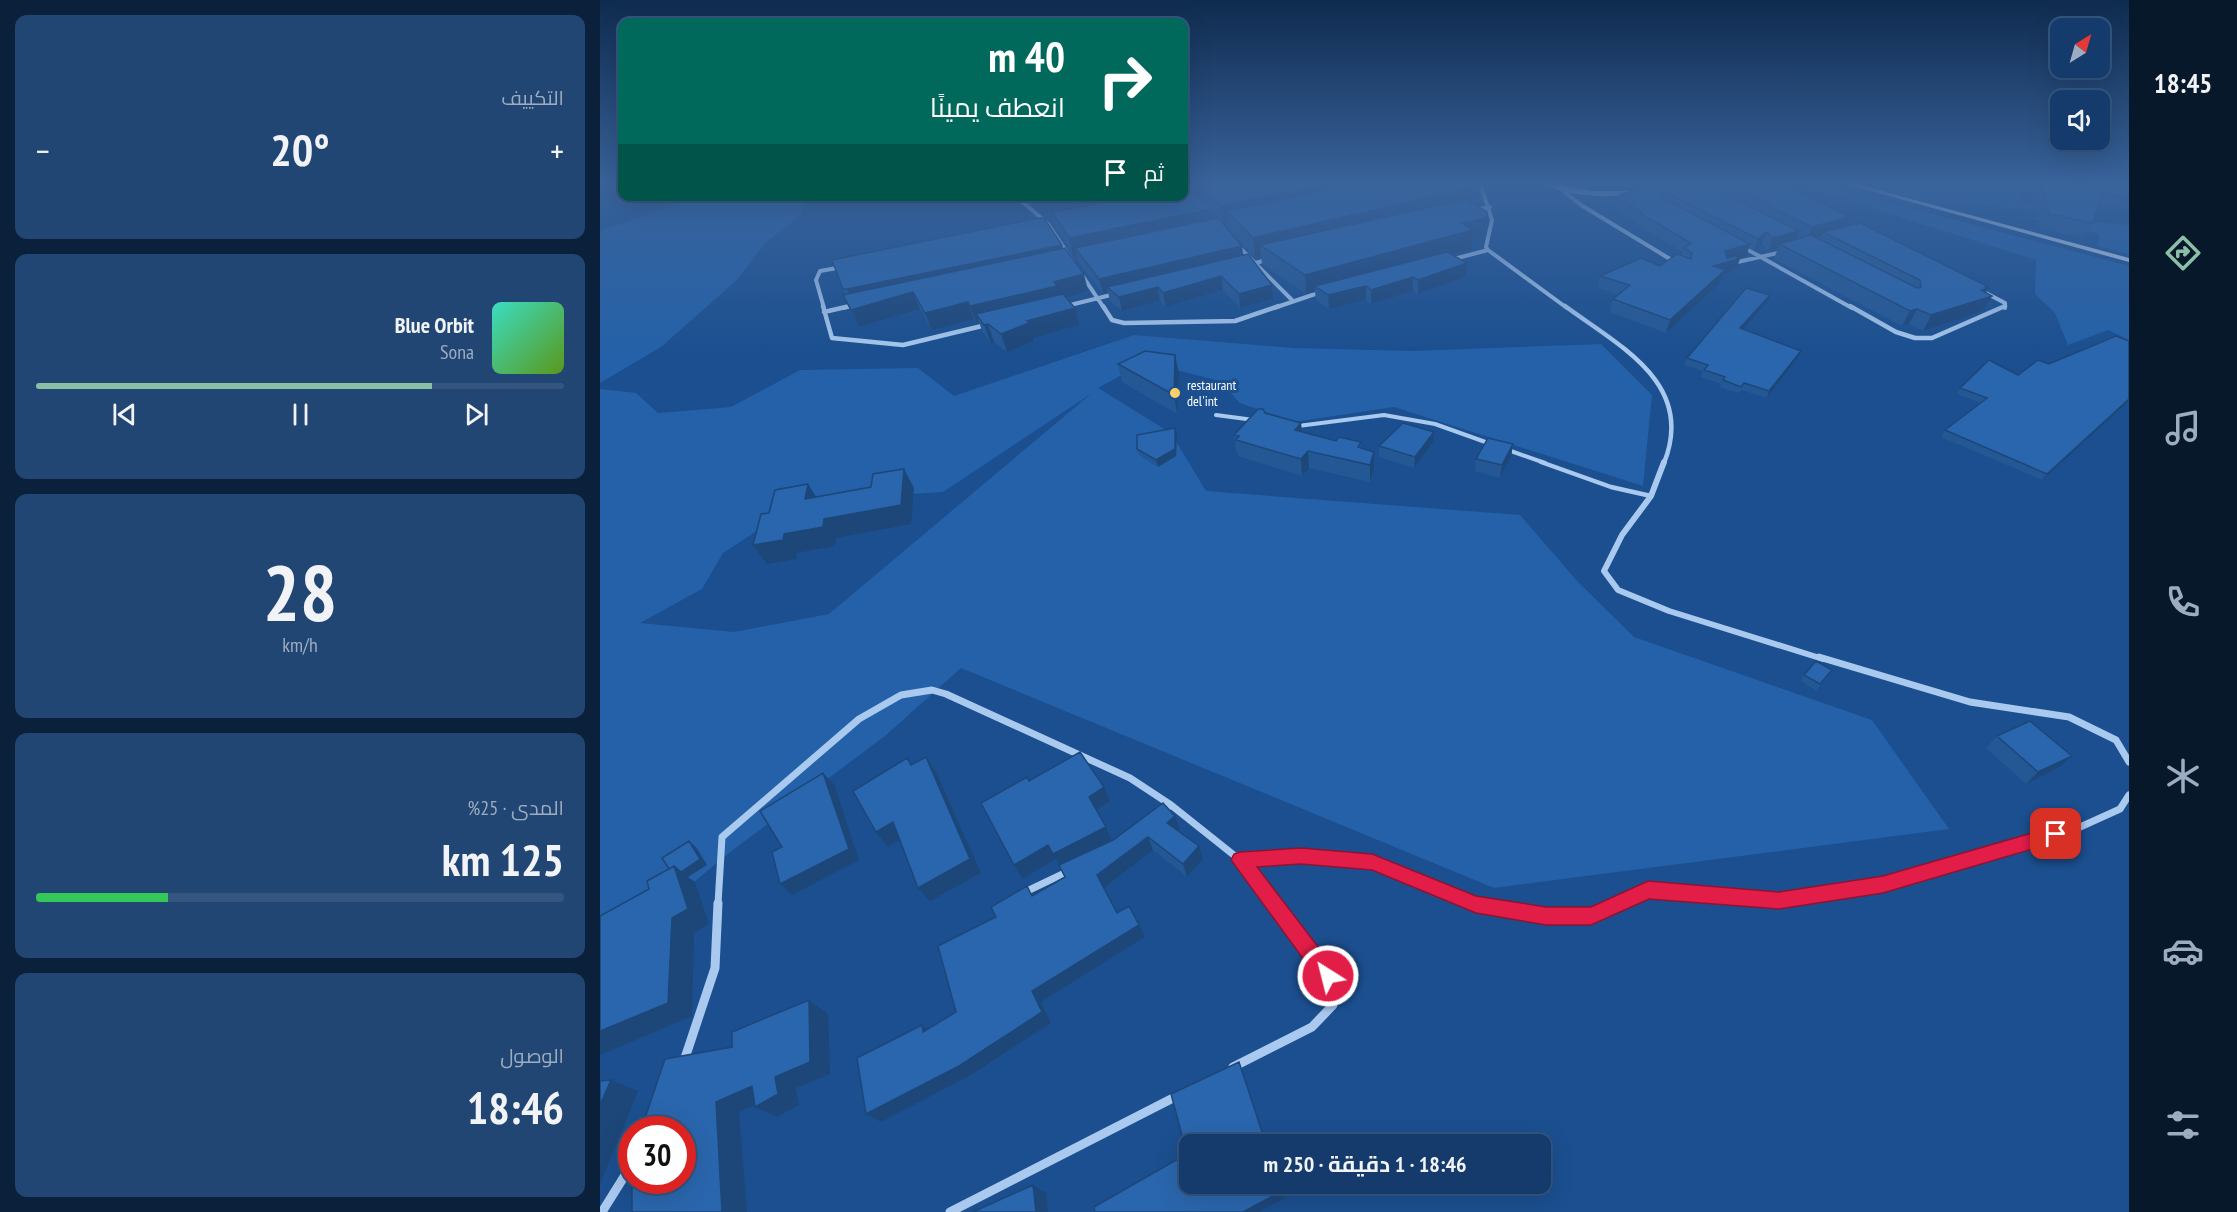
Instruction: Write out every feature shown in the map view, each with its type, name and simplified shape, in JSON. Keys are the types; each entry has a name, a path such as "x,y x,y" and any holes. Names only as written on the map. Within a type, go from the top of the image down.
{"main road":[{"path":"2054,240 2129,260"}],"street":[{"path":"1059,240 1074,260 1095,299 1112,320 1124,323 1235,321 1292,300 1326,291"},
{"path":"1490,240 1486,247 1488,250 1638,360 1662,387 1673,425 1666,458 1651,496 1622,534 1604,571 1618,590 1669,611 1904,684 1970,702 2069,717 2115,740 2129,762"},
{"path":"1638,240 1685,268"},
{"path":"1233,241 1292,300"},
{"path":"1731,241 1896,332 1915,338 1932,338 2005,308 2005,303 1979,290"},
{"path":"1442,262 1488,250"},
{"path":"1724,266 1789,250"},
{"path":"1244,265 1278,257"},
{"path":"1062,262 1074,260"},
{"path":"854,264 820,272 816,280 831,338 903,345 993,323"},
{"path":"1061,307 1118,294"},
{"path":"824,312 858,305"},
{"path":"679,1074 715,968 722,837 859,718 901,695 932,690 946,694 1130,778 1171,805 1240,860 1277,904 1328,976 1333,990 1333,1005 1312,1027 1227,1070"},
{"path":"1240,860 1301,856 1372,862 1476,905 1546,916 1591,916 1648,890 1779,901 1883,885 2078,828 2120,809 2129,795"},
{"path":"1154,818 1171,805"},
{"path":"1016,897 1078,866"},
{"path":"950,1212 1185,1092"},
{"path":"602,1212 618,1186"}],"lane":[{"path":"1216,415 1260,421"},
{"path":"1289,425 1298,426 1383,415 1435,424 1497,446"},
{"path":"1507,449 1611,487 1651,496"}],"shaded area":[{"path":"600,240 769,240 737,280 661,347 600,383"},
{"path":"1971,240 2029,240 2129,266 2129,340 2108,330 2068,345 2055,313 2035,294 2036,260"},
{"path":"2099,240 2129,240 2129,254 2098,246"},
{"path":"1134,335 1295,348 1413,351 1601,344 1652,395 1643,486 1394,407 1294,422 1240,403 1219,381 1146,362 1098,388 1171,433 1206,491 1520,515 1578,582 1634,637 1872,720 1949,829 1494,888 961,668 885,736 729,853 600,960 600,389 636,393 658,413 731,407 800,370 918,368 954,396","holes":["1092,393 829,614 734,632 640,623 702,589 723,553 782,515 790,502 943,492"]}],"building":[{"path":"933,240 1058,240 1062,245 847,289 843,289 832,260"},
{"path":"1115,240 1236,240 1242,246 1099,279 1075,248"},
{"path":"1284,240 1437,240 1305,275 1260,245"},
{"path":"1685,240 1742,240 1750,244 1725,251 1727,258 1741,255 1735,260 1713,266 1725,270 1670,320 1613,299 1630,285 1600,276 1641,258 1660,266 1677,254 1691,259 1692,253 1684,248 1691,243"},
{"path":"1795,240 1820,240 1917,288 1921,287 1920,280 1838,240 1893,240 1987,286 1985,287 1988,288 1981,290 1992,296 1931,315 1917,309 1910,311 1779,244"},
{"path":"1065,248 1084,274 1054,282 1057,286 970,306 968,302 925,313 913,292 851,310 843,295"},
{"path":"1447,252 1467,263 1418,280 1413,277 1371,290 1366,286 1328,295 1315,286"},
{"path":"1248,254 1272,285 1239,294 1221,276 1163,293 1158,287 1119,297 1107,287"},
{"path":"1746,288 1770,295 1740,328 1801,351 1769,391 1744,383 1741,387 1723,380 1725,377 1704,370 1708,365 1687,358"},
{"path":"1063,294 1075,308 1027,321 1029,323 1001,334 988,324 984,325 976,314"},
{"path":"2116,336 2129,341 2129,399 2047,474 1945,430 1987,398 1960,388 1989,360 2018,375 2038,360 2049,364"},
{"path":"1145,351 1175,355 1174,395 1118,364"},
{"path":"1258,409 1301,423 1295,430 1336,441 1339,437 1361,442 1358,447 1374,452 1370,465 1308,451 1301,459 1236,440 1239,436 1234,435"},
{"path":"1403,423 1434,432 1415,457 1379,446"},
{"path":"1175,428 1175,449 1156,460 1137,449 1137,435"},
{"path":"1488,438 1513,444 1502,465 1476,459"},
{"path":"904,469 901,505 824,519 823,527 784,534 783,540 753,545 761,514 769,513 775,490 808,484 805,499 871,487 873,474"},
{"path":"1816,661 1832,670 1820,684 1804,675"},
{"path":"2030,721 2072,756 2038,772 1997,736"},
{"path":"1080,752 1104,787 1089,797 1106,827 1053,854 1048,845 1014,865 981,803 1027,777 1029,781"},
{"path":"926,757 970,859 918,888 893,822 876,832 853,791 907,758 911,765"},
{"path":"823,773 849,849 780,884 772,852 782,847 760,811"},
{"path":"1163,803 1175,816 1167,823 1199,846 1183,864 1148,837 1097,875 1117,913 1129,906 1139,925 1032,991 1042,1012 959,1066 866,1114 857,1058 922,1025 923,1032 956,1012 938,946 996,917 991,907 1027,886 1032,896 1065,877 1059,865 1113,840"},
{"path":"689,841 700,859 681,872 674,866 669,869 662,858"},
{"path":"674,866 688,909 672,918 668,1003 600,1031 600,916 649,889 647,881"},
{"path":"809,1000 810,1062 775,1077 778,1094 755,1107 752,1086 716,1102 722,1212 632,1212 632,1194 696,1194 696,1116 646,1116 665,1059 732,1047 732,1032"},
{"path":"1239,1062 1263,1134 1182,1134 1171,1094"},
{"path":"611,1080 600,1105 600,1081"},
{"path":"1179,1159 1179,1194 1276,1194 1243,1212 1095,1212 1094,1207"},
{"path":"1033,1185 1036,1212 973,1212"}],"place":[{"name":"restaurant del'int","path":"1175,393"}],"route":[{"path":"1328,976 1277,904 1240,860 1301,856 1372,862 1476,905 1546,916 1591,916 1648,890 1779,901 1883,885 2056,834"}]}
